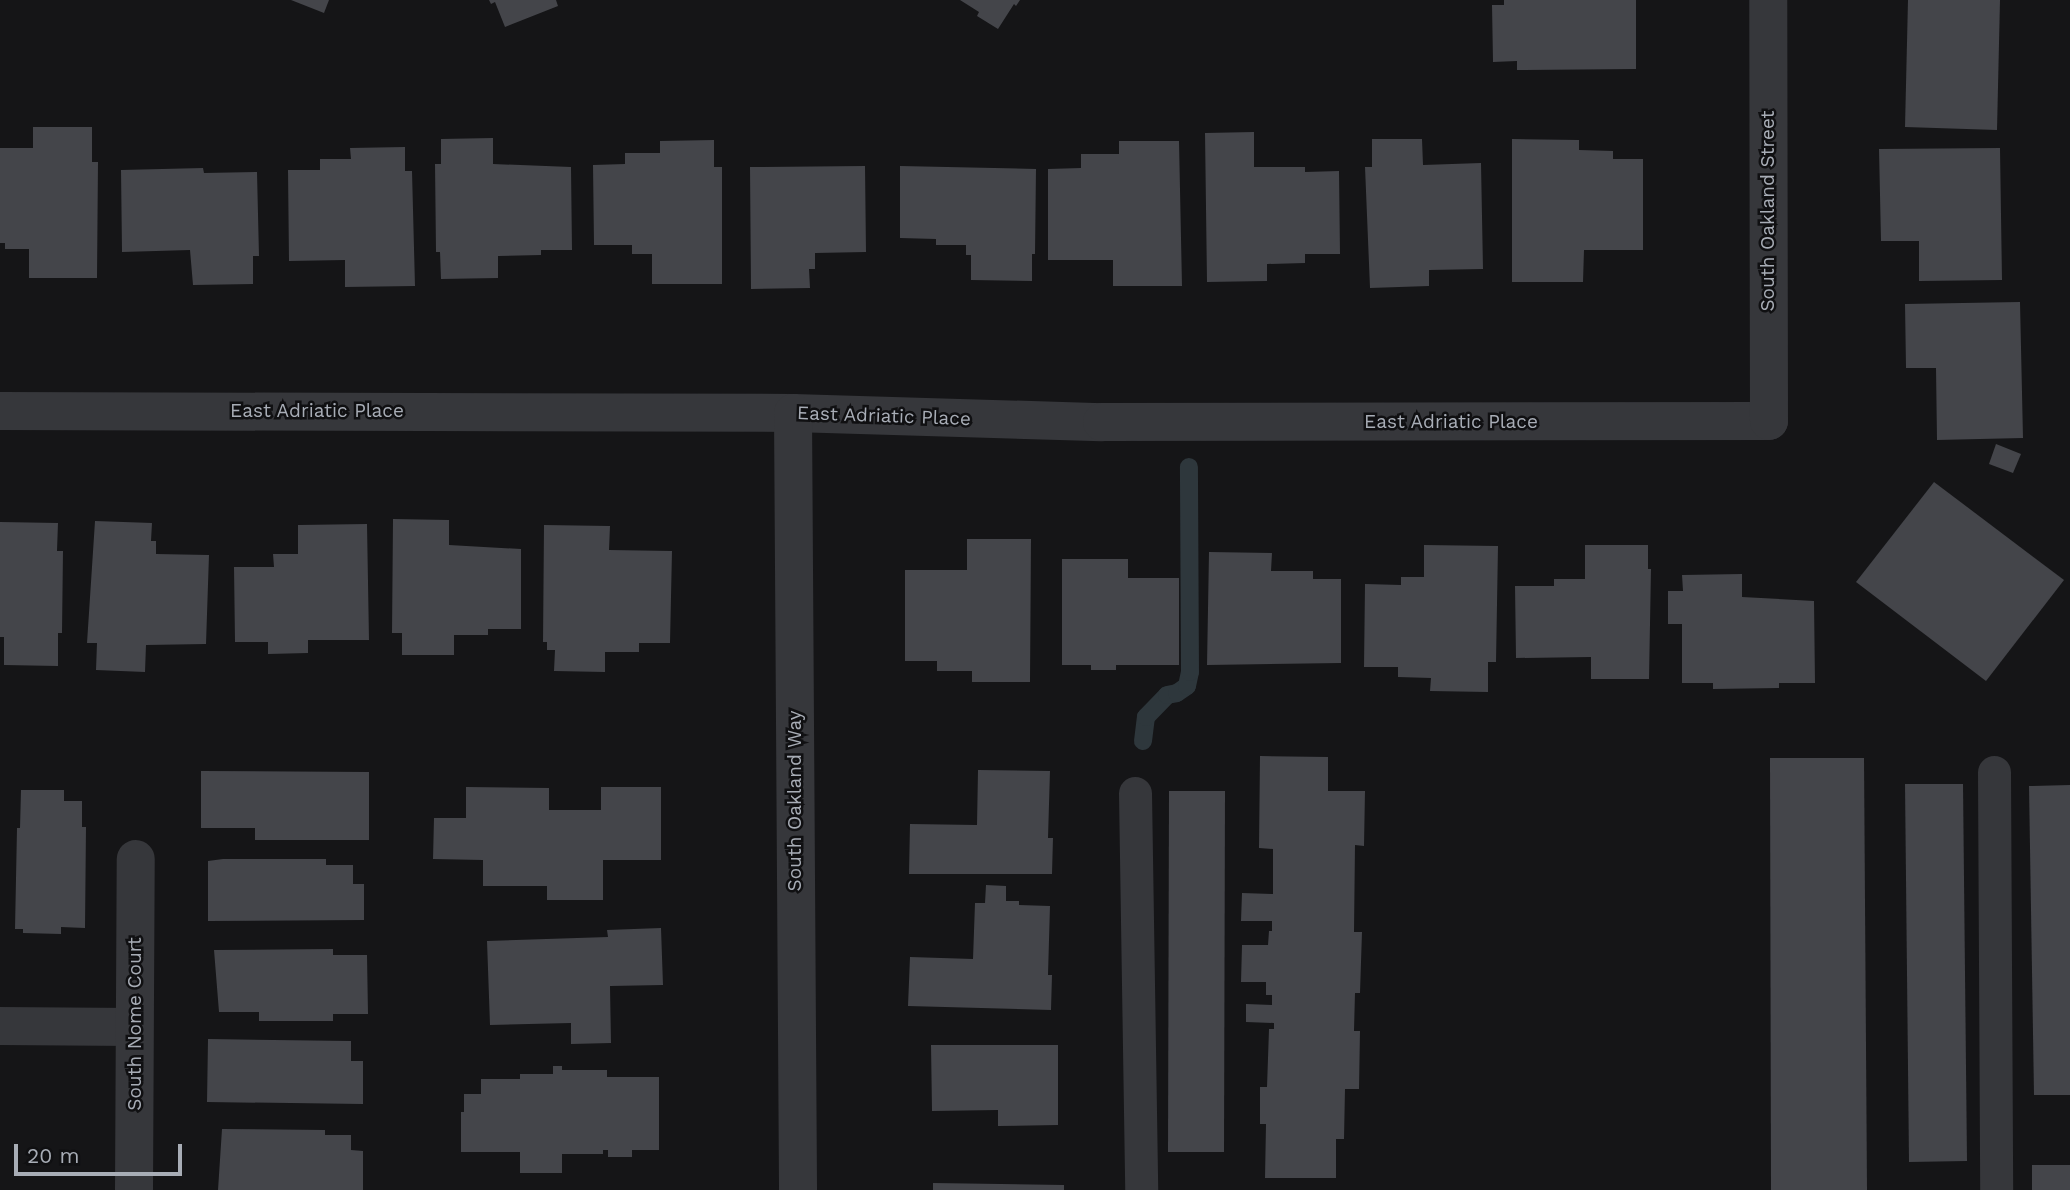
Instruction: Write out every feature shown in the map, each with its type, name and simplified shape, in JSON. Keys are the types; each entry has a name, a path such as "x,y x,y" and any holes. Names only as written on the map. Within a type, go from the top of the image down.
{"street":[{"name":"South Oakland Street","path":"1768,0 1769,421"},
{"name":"East Adriatic Place","path":"0,411 793,413 1102,422 1769,421"},
{"name":"South Oakland Way","path":"793,413 798,1190"},
{"name":"South Nome Court","path":"134,1190 136,859"},
{"path":"0,1026 134,1027"}],"lane":[{"path":"1994,772 1996,1190"},
{"path":"1135,793 1140,1190"}],"building":[{"path":"291,0 329,0 324,13"},
{"path":"489,0 556,0 558,6 505,27 495,2 491,4"},
{"path":"960,0 1020,0 1016,6 1014,4 998,29 977,16 979,12"},
{"path":"1504,0 1636,0 1636,69 1517,70 1517,61 1493,62 1492,5 1504,5"},
{"path":"1908,0 2000,0 1997,130 1905,127"},
{"path":"33,127 92,127 92,162 98,162 97,278 29,278 29,249 5,249 5,243 0,243 0,148 33,148"},
{"path":"1254,132 1254,167 1305,167 1305,172 1339,171 1340,254 1305,254 1305,263 1267,264 1267,281 1207,282 1205,133"},
{"path":"493,138 493,164 571,167 572,250 541,250 541,255 498,256 498,278 441,279 440,252 436,252 435,164 441,164 441,139"},
{"path":"1372,139 1422,139 1423,165 1481,163 1483,269 1429,270 1429,286 1370,288 1365,167 1372,167"},
{"path":"1512,139 1579,140 1579,150 1613,151 1613,159 1643,159 1643,250 1584,250 1583,282 1512,282"},
{"path":"714,140 714,167 722,167 722,284 652,284 652,254 632,254 632,245 594,245 593,165 625,164 625,153 660,153 660,141"},
{"path":"1119,141 1179,141 1182,286 1113,286 1113,260 1048,260 1048,169 1081,168 1081,154 1119,154"},
{"path":"405,147 405,171 412,171 415,286 345,287 345,260 289,261 288,170 320,170 320,159 351,159 350,148"},
{"path":"2000,148 2002,280 1919,281 1919,241 1881,241 1879,149"},
{"path":"865,166 866,252 815,253 815,269 809,269 810,288 751,289 750,167"},
{"path":"900,166 1036,169 1032,281 971,280 971,255 966,255 966,245 936,245 936,239 900,238"},
{"path":"203,168 204,173 257,172 259,256 253,256 253,284 193,285 190,250 122,252 121,170"},
{"path":"2020,302 2023,438 1937,440 1936,368 1906,368 1905,304"},
{"path":"1996,444 2021,454 2013,473 1989,464"},
{"path":"1934,482 2064,580 1986,681 1856,582"},
{"path":"393,519 449,520 449,545 521,549 521,629 488,629 488,635 454,635 454,655 402,655 402,633 392,633"},
{"path":"95,521 152,523 151,541 156,541 156,554 209,555 206,644 146,645 145,672 96,670 97,643 87,643"},
{"path":"0,522 58,523 57,551 63,551 62,633 58,633 58,666 4,665 4,637 0,637"},
{"path":"367,524 369,640 308,640 308,653 268,654 268,642 235,642 234,567 274,567 273,554 298,554 298,525"},
{"path":"544,525 610,526 609,550 672,551 670,643 639,643 639,652 605,652 605,672 554,671 555,650 547,650 547,642 543,642"},
{"path":"967,539 1031,539 1030,682 972,682 972,671 937,671 937,661 905,661 905,570 967,570"},
{"path":"1424,545 1498,546 1496,662 1488,662 1488,692 1430,691 1431,678 1398,677 1398,667 1364,667 1365,584 1401,585 1401,577 1424,577"},
{"path":"1585,545 1648,545 1648,569 1651,569 1649,679 1591,679 1591,657 1516,658 1515,586 1554,586 1554,579 1585,579"},
{"path":"1209,552 1272,553 1271,571 1313,571 1313,579 1341,579 1341,663 1207,665"},
{"path":"1062,559 1128,559 1128,578 1179,578 1179,665 1116,665 1116,670 1091,670 1091,665 1062,665"},
{"path":"1742,574 1742,597 1814,601 1815,683 1779,683 1779,688 1713,689 1713,683 1682,683 1682,624 1668,624 1668,591 1683,591 1682,575"},
{"path":"1260,756 1328,757 1328,791 1365,791 1364,846 1355,845 1354,932 1362,932 1360,993 1355,993 1354,1031 1360,1031 1359,1089 1345,1089 1344,1139 1336,1139 1336,1178 1265,1178 1266,1124 1260,1124 1260,1087 1267,1087 1269,1029 1274,1029 1274,1023 1246,1022 1246,1004 1272,1005 1272,995 1266,995 1266,982 1241,982 1242,945 1268,945 1269,931 1272,931 1272,921 1241,921 1242,893 1273,894 1273,849 1259,848"},
{"path":"1770,758 1864,758 1867,1190 1771,1190"},
{"path":"978,770 1050,771 1048,838 1053,838 1052,874 909,874 910,824 977,825"},
{"path":"201,771 369,772 369,840 255,840 255,828 201,828"},
{"path":"1905,784 1963,784 1967,1161 1909,1162"},
{"path":"2070,785 2070,1095 2034,1095 2029,786"},
{"path":"466,787 549,788 549,810 601,810 601,787 661,787 661,860 603,860 603,900 547,900 547,886 483,886 483,860 433,859 434,818 466,818"},
{"path":"21,790 64,790 64,801 82,801 82,827 86,827 85,928 61,927 61,934 23,933 23,929 15,929 17,828 20,828"},
{"path":"1169,791 1225,791 1224,1152 1168,1152"},
{"path":"326,859 326,865 353,865 353,884 364,884 364,920 208,921 208,861"},
{"path":"986,885 1006,886 1006,901 1019,901 1019,905 1050,906 1048,975 1052,975 1051,1010 908,1006 910,957 973,959 975,903 985,903"},
{"path":"661,928 663,985 610,986 611,1043 571,1044 571,1023 490,1025 487,941 608,937 607,930"},
{"path":"333,949 333,955 367,955 368,1014 333,1014 333,1021 259,1021 259,1012 219,1012 214,950"},
{"path":"208,1039 351,1041 351,1061 363,1061 363,1104 207,1102"},
{"path":"931,1045 1058,1045 1058,1125 998,1126 998,1110 932,1111"},
{"path":"553,1066 562,1066 562,1070 607,1070 607,1077 659,1077 659,1150 632,1150 632,1157 608,1157 608,1150 603,1150 603,1154 562,1154 562,1173 520,1173 520,1152 461,1152 464,1094 481,1094 481,1079 520,1079 520,1074 553,1074"},
{"path":"222,1129 325,1130 325,1135 351,1135 351,1150 363,1151 363,1190 218,1190"},
{"path":"2032,1165 2070,1165 2070,1190 2032,1190"},
{"path":"933,1183 1064,1185 1064,1190 933,1190"}],"waterway":[{"path":"1143,741 1146,717 1167,695 1177,693 1187,686 1190,672 1189,467"}]}
